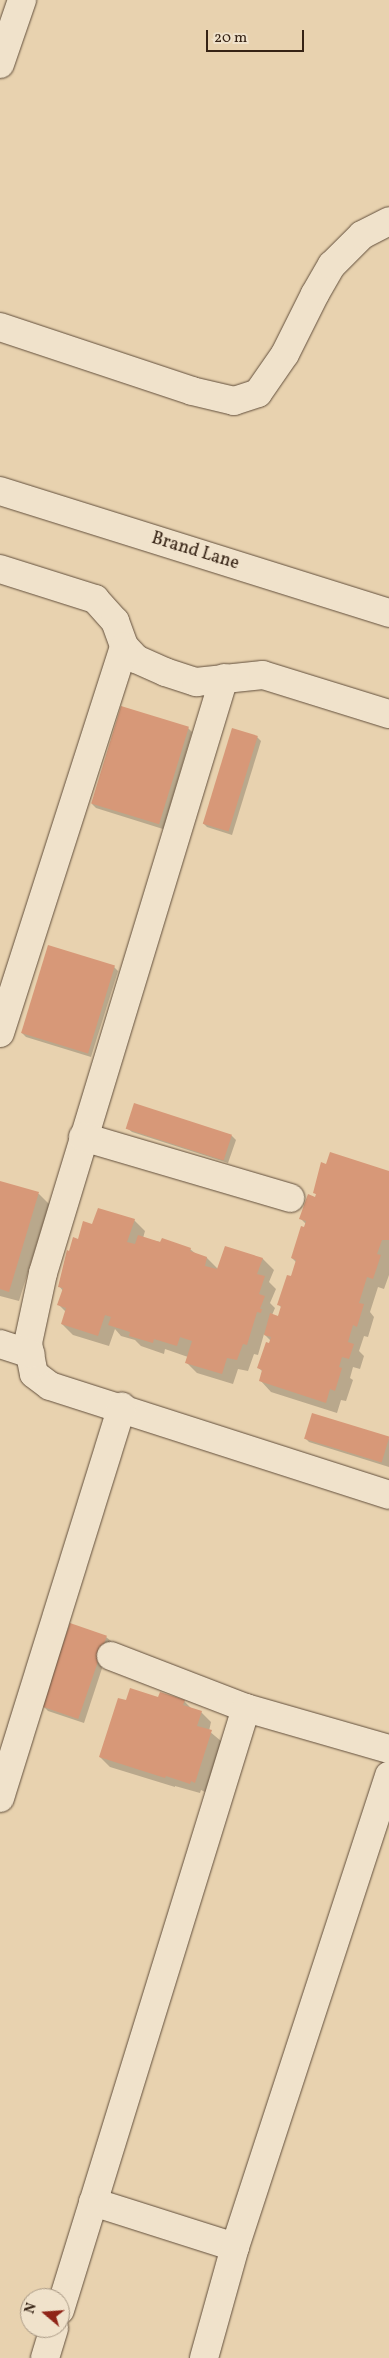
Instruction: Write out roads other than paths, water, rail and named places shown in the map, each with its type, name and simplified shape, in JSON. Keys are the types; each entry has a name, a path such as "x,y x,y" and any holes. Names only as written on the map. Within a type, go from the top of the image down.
{"street":[{"path":"0,64 22,0"},
{"path":"0,327 192,391 234,401 258,393 285,354 332,265 362,236 385,231"},
{"name":"Brand Lane","path":"0,491 389,613"},
{"path":"0,569 95,598 115,621 124,646 136,659 165,672 196,682 263,675 389,714"},
{"path":"0,1033 124,646"},
{"path":"224,678 43,1273 28,1343 34,1374 50,1386 122,1407 389,1495"},
{"path":"83,1137 290,1198"},
{"path":"0,1344 30,1354"},
{"path":"0,1798 10,1728 122,1407"},
{"path":"111,1656 246,1708 389,1749"},
{"path":"67,2288 246,1708"},
{"path":"204,2358 235,2247 389,1776"},
{"path":"93,2202 235,2247"},
{"path":"45,2358 51,2338"}]}
